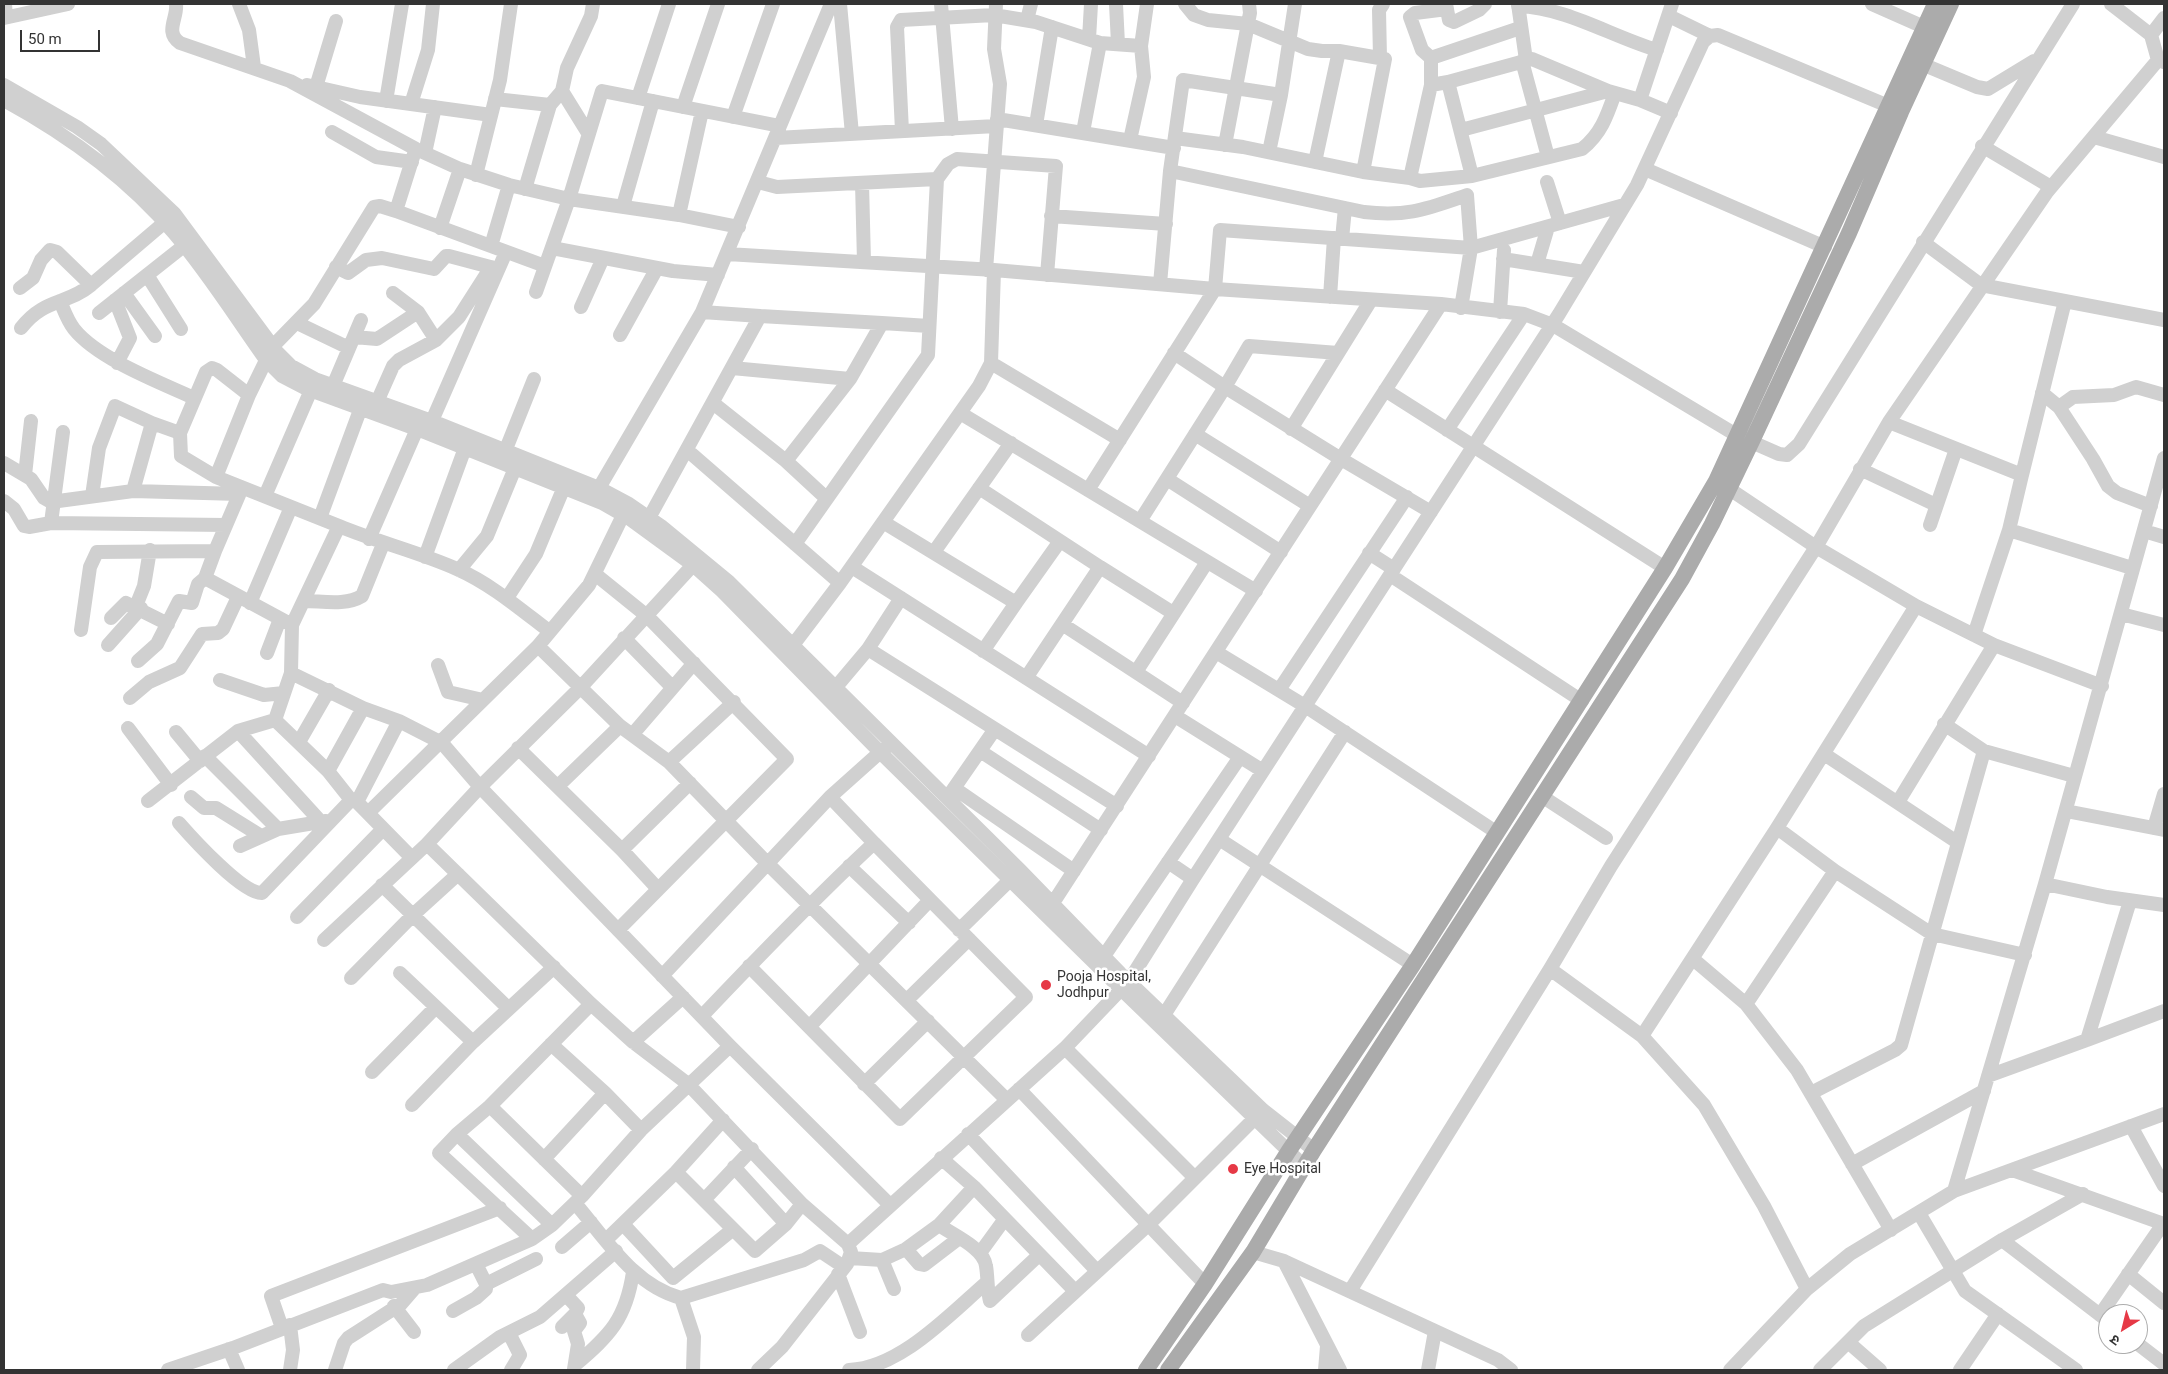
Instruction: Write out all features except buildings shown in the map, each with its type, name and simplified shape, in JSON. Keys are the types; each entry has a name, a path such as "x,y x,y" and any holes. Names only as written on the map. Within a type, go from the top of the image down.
{"main road":[{"path":"1168,1370 1253,1252 1314,1150 1682,579 1722,485 1849,233 1924,27 1935,4"},
{"path":"1745,438 1825,246 1894,109 1922,64 1951,4"},
{"path":"1146,1370 1205,1284 1288,1152 1413,965 1665,568 1722,485"}],"street":[{"path":"176,4 172,26 173,37 176,40 290,81 386,101 491,115"},
{"path":"239,4 249,30 254,67"},
{"path":"386,101 402,4"},
{"path":"410,104 428,50 433,4"},
{"path":"476,174 495,99 512,4"},
{"path":"525,189 550,105 562,90 567,68 591,16 593,4"},
{"path":"638,98 668,4"},
{"path":"683,107 718,4"},
{"path":"733,117 773,4"},
{"path":"598,488 702,312 831,4"},
{"path":"840,4 852,134"},
{"path":"1027,20 1031,4"},
{"path":"1083,132 1094,41 1091,4"},
{"path":"1116,4 1118,44"},
{"path":"1130,140 1144,77 1141,46 1147,4"},
{"path":"1185,4 1194,16 1208,20 1248,24 1268,31 1290,43 1322,51 1339,51 1385,59 1363,172"},
{"path":"1225,144 1248,24 1249,4"},
{"path":"1269,152 1281,95 1295,4"},
{"path":"1380,58 1379,10 1383,4"},
{"path":"1410,178 1431,85 1431,58 1422,50 1410,17 1414,8 1447,6 1449,20 1454,22 1479,10 1485,4"},
{"path":"1872,4 1924,27"},
{"path":"727,254 1047,274 1215,289 1441,304 1461,308 1524,314 1552,325 1745,438 1779,454 1787,455 1793,451 1982,146 2073,4"},
{"path":"1350,1291 1550,969 1611,866 1816,547 1889,422 1981,285 2051,188 2161,61 2151,35 2111,4"},
{"path":"5,13 61,5"},
{"path":"1548,157 1524,60 1518,5 1550,10 1577,18 1633,43 1657,50"},
{"path":"902,131 898,23 901,20 941,10 995,10 1094,41 1141,46"},
{"path":"941,10 952,128"},
{"path":"789,651 852,567 979,386 991,363 990,270 994,160 1000,84 994,49 995,10"},
{"path":"1640,100 1671,10 1710,36"},
{"path":"2151,35 2164,18"},
{"path":"316,87 336,21"},
{"path":"1036,124 1052,27"},
{"path":"1431,58 1520,28"},
{"path":"765,1368 845,1261 890,1205 1065,1048 1126,986 1193,879 1552,325 1645,169 1703,42 1710,36 1718,35 1894,109"},
{"path":"1315,162 1339,51"},
{"path":"1922,64 1977,87 1988,89 1998,85 2039,57"},
{"path":"1431,85 1532,59 1612,92 1640,100 1670,113"},
{"path":"1160,284 1170,171 1184,80 1281,95"},
{"path":"290,81 418,155 508,185 569,199 679,215 739,227"},
{"path":"1448,82 1461,130 1468,177 1467,195 1471,248 1461,308"},
{"path":"4,85 77,127 101,144 174,213 189,242 266,360 282,376 311,390 367,403"},
{"path":"562,90 588,133"},
{"path":"536,292 569,199 602,91 733,117 778,132 852,134 952,128 997,123 1036,124 1130,140 1225,144 1363,172 1420,181 1468,177 1582,149 1592,141 1602,128 1612,92"},
{"path":"1461,130 1612,92"},
{"path":"495,99 550,105"},
{"path":"4,100 51,127 92,154 189,242 292,366 367,403 426,428 598,488 626,509 693,565 789,651 885,748 1010,880 1126,986 1254,1119 1305,1167"},
{"path":"623,206 653,101"},
{"path":"396,211 435,107"},
{"path":"679,215 702,111"},
{"path":"332,132 376,158 418,155"},
{"path":"2094,137 2164,157"},
{"path":"1982,146 2051,188"},
{"path":"795,544 928,355 937,180 948,164 956,159 994,160 1056,166 1047,274"},
{"path":"440,228 460,169"},
{"path":"1645,169 1825,246"},
{"path":"1170,171 1345,208 1394,215 1423,211 1467,195"},
{"path":"758,182 777,187 937,180"},
{"path":"1537,264 1554,225 1547,182"},
{"path":"862,183 864,262"},
{"path":"490,246 508,185"},
{"path":"1088,490 1215,289 1220,230 1471,248 1624,205"},
{"path":"216,477 249,395 274,346 314,304 374,207 380,206 396,211 545,266"},
{"path":"1330,297 1338,238 1345,208"},
{"path":"1051,216 1166,224"},
{"path":"21,328 40,309 80,292 91,285 165,222"},
{"path":"1500,312 1504,239"},
{"path":"99,313 189,242"},
{"path":"1923,242 1981,285 2164,320"},
{"path":"552,248 657,268 718,275"},
{"path":"20,288 32,278 41,260 50,250 57,252 91,285"},
{"path":"320,518 367,403 399,360 436,340 459,317 506,252"},
{"path":"336,267 348,273 366,260 382,258 434,269 446,256 449,256 495,269"},
{"path":"581,307 603,258"},
{"path":"1503,258 1584,272"},
{"path":"620,335 657,268"},
{"path":"369,539 426,428 495,269"},
{"path":"147,275 181,329"},
{"path":"393,294 418,312 436,340"},
{"path":"120,296 154,336"},
{"path":"117,362 130,338 120,296"},
{"path":"1291,429 1371,300"},
{"path":"60,301 68,319 79,334 117,362 194,398"},
{"path":"1974,636 2008,530 2065,301"},
{"path":"1053,903 1441,304"},
{"path":"297,323 352,342 377,339 418,312"},
{"path":"702,312 929,326"},
{"path":"1447,430 1524,314"},
{"path":"649,518 760,316"},
{"path":"333,386 361,320"},
{"path":"786,461 850,379 882,323"},
{"path":"1140,521 1249,346 1338,353"},
{"path":"1174,354 1340,460 1431,512"},
{"path":"991,363 1120,440"},
{"path":"240,490 180,456 180,433 206,372 212,368 249,395"},
{"path":"732,368 850,379"},
{"path":"503,456 534,379"},
{"path":"2058,407 2073,397 2114,395 2136,387 2164,396"},
{"path":"265,496 311,390"},
{"path":"1385,390 1665,568"},
{"path":"2042,393 2058,407 2093,459 2108,486 2118,494 2151,506"},
{"path":"713,402 786,461 826,498"},
{"path":"92,496 99,448 115,406 152,423 180,433"},
{"path":"960,413 1256,591"},
{"path":"25,475 32,421"},
{"path":"1889,422 2022,475"},
{"path":"133,491 152,423"},
{"path":"426,428 465,448 503,456 515,468 649,518 700,556 730,582 789,651 836,687 885,748 951,794 1074,871"},
{"path":"51,522 63,432"},
{"path":"1195,434 1310,506"},
{"path":"934,552 1011,443"},
{"path":"425,557 465,448"},
{"path":"1930,525 1956,449"},
{"path":"686,450 840,583"},
{"path":"1954,1191 2025,955 2066,811 2074,776 2102,686 2122,614 2132,568 2164,458"},
{"path":"4,463 35,483 44,498 54,501 133,491 240,490 265,496 369,539 459,570 507,598 549,631"},
{"path":"459,570 486,536 515,468"},
{"path":"1860,470 1936,506"},
{"path":"1167,479 1281,552"},
{"path":"1722,485 1816,547 1916,606 1994,645 2102,686"},
{"path":"507,598 536,554 564,487"},
{"path":"979,488 1173,613"},
{"path":"138,661 157,644 179,601 192,604 198,584 205,578 240,490"},
{"path":"1278,690 1407,498"},
{"path":"4,501 14,509 24,526 29,527 51,522 226,525"},
{"path":"130,698 148,682 180,668 202,634 218,633 223,629 244,600 291,507"},
{"path":"368,813 442,743 538,646 589,585 626,509"},
{"path":"883,522 1016,603"},
{"path":"267,653 286,622 304,601 339,526"},
{"path":"2008,530 2132,568"},
{"path":"2144,532 2164,537"},
{"path":"983,650 1060,541"},
{"path":"304,601 346,602 362,596 383,544"},
{"path":"81,630 90,567 97,552 150,550 215,551"},
{"path":"108,645 138,607 144,586 150,550"},
{"path":"1369,553 1392,572 1582,701"},
{"path":"1136,672 1207,562"},
{"path":"324,940 427,844 518,748 580,688 693,565"},
{"path":"852,567 1149,756"},
{"path":"1026,678 1100,567"},
{"path":"595,574 647,616 734,702 788,759 726,819 618,930"},
{"path":"205,578 286,622"},
{"path":"836,687 868,648 901,598"},
{"path":"111,618 126,602 168,624"},
{"path":"1642,1036 1777,828 1916,606"},
{"path":"2122,614 2164,625"},
{"path":"275,720 291,673 286,622"},
{"path":"1062,624 1183,703"},
{"path":"624,638 672,687"},
{"path":"1898,802 1994,645"},
{"path":"538,646 620,726 669,762 1007,1100"},
{"path":"868,648 1117,806"},
{"path":"1216,652 1305,706 1496,832"},
{"path":"632,735 694,663"},
{"path":"438,665 448,692 483,700"},
{"path":"291,673 442,743 480,787 662,976 890,1205"},
{"path":"220,680 264,694 284,693"},
{"path":"300,742 329,690"},
{"path":"669,762 734,702"},
{"path":"328,771 364,708"},
{"path":"1175,716 1263,771"},
{"path":"275,720 300,742 354,801 411,857"},
{"path":"148,801 238,731 275,720"},
{"path":"179,823 226,871 257,893 262,893 277,880 326,821 354,801 398,721"},
{"path":"1944,724 1984,752 2074,776"},
{"path":"558,786 620,726"},
{"path":"128,728 171,785"},
{"path":"951,794 996,729"},
{"path":"238,731 326,821"},
{"path":"176,732 278,829"},
{"path":"1164,1015 1345,732"},
{"path":"518,748 622,850 658,889"},
{"path":"662,976 830,797 885,748"},
{"path":"980,751 1101,830"},
{"path":"1811,1093 1895,1050 1901,1045 1984,752"},
{"path":"1824,754 1957,842"},
{"path":"1104,956 1240,756"},
{"path":"622,850 690,783"},
{"path":"951,794 1104,956 1126,986 1164,1015 1263,1110 1314,1150"},
{"path":"2066,811 2159,829 2164,794"},
{"path":"191,797 204,808 216,808 262,836"},
{"path":"749,966 900,1119 1026,997 830,797"},
{"path":"1543,797 1606,838"},
{"path":"240,846 278,829 326,821"},
{"path":"1777,828 1835,871 1932,934 2025,955"},
{"path":"297,917 384,829"},
{"path":"1219,839 1413,965"},
{"path":"702,1016 810,903 874,843"},
{"path":"427,844 633,1042 688,1084 752,1149 802,1204 845,1261 860,1332"},
{"path":"1168,862 1193,879"},
{"path":"849,866 909,923"},
{"path":"1746,1004 1835,871"},
{"path":"351,978 414,914 458,874"},
{"path":"907,1000 1010,880"},
{"path":"2045,884 2130,901 2164,905"},
{"path":"382,885 414,914 508,1008"},
{"path":"809,1027 930,900"},
{"path":"2087,1040 2130,901"},
{"path":"1693,959 1746,1004 1786,1055 1811,1093 1891,1230"},
{"path":"412,1105 473,1042 554,967"},
{"path":"1550,969 1642,1036 1704,1105 1764,1206 1807,1289"},
{"path":"400,973 473,1042"},
{"path":"633,1042 683,997"},
{"path":"532,1239 439,1153 456,1134 490,1106 592,1004"},
{"path":"372,1072 436,1007"},
{"path":"1988,1076 2164,1011"},
{"path":"864,1084 928,1021"},
{"path":"551,1044 605,1093 641,1130"},
{"path":"168,1370 195,1366 229,1349 383,1290 391,1292 414,1289 532,1239 552,1225 641,1130 730,1046"},
{"path":"1065,1048 1195,1178"},
{"path":"1019,1089 1205,1284"},
{"path":"1852,1164 1984,1091"},
{"path":"544,1159 605,1093"},
{"path":"490,1106 544,1159 578,1199 591,1222 633,1272 667,1294 681,1298 804,1260 820,1251 845,1261 882,1260 906,1248 939,1226 974,1188"},
{"path":"1730,1370 1807,1289 1850,1254 1954,1191 2164,1114"},
{"path":"1028,1335 1149,1224 1254,1119"},
{"path":"607,1239 676,1172 723,1120"},
{"path":"2131,1126 2164,1186"},
{"path":"456,1134 552,1225"},
{"path":"968,1134 1097,1271"},
{"path":"704,1200 752,1149"},
{"path":"941,1158 974,1188 1075,1291"},
{"path":"734,1167 786,1224"},
{"path":"2012,1170 2164,1224 2128,1274 2112,1304"},
{"path":"676,1172 755,1251 786,1224 802,1204"},
{"path":"1820,1370 1864,1326 2002,1240 2083,1194"},
{"path":"290,1370 293,1356 286,1326 271,1296 500,1208"},
{"path":"1919,1213 1952,1272 1966,1291 2076,1370"},
{"path":"980,1252 1004,1220"},
{"path":"562,1247 591,1222"},
{"path":"623,1224 674,1278 732,1230"},
{"path":"939,1226 980,1252 986,1264 986,1283 990,1301 1039,1255"},
{"path":"906,1248 919,1264 924,1265 958,1238"},
{"path":"2002,1240 2098,1313"},
{"path":"454,1370 480,1350 540,1317 616,1251"},
{"path":"1253,1252 1284,1261 1350,1291 1434,1331 1497,1365 1511,1370"},
{"path":"486,1284 536,1259"},
{"path":"882,1260 894,1289"},
{"path":"1284,1261 1340,1370"},
{"path":"453,1311 484,1293 486,1284 476,1264"},
{"path":"575,1367 613,1330 630,1296 633,1272"},
{"path":"2128,1274 2162,1297"},
{"path":"849,1370 882,1362 909,1348 986,1283"},
{"path":"335,1370 344,1343 348,1338 394,1306 401,1304 414,1289"},
{"path":"562,1327 575,1314 578,1308 566,1295"},
{"path":"681,1298 694,1337 693,1370"},
{"path":"394,1306 414,1332"},
{"path":"575,1314 580,1323 574,1331 578,1344 575,1367"},
{"path":"1960,1370 1998,1314"},
{"path":"1428,1370 1434,1331"},
{"path":"509,1333 520,1355 512,1370"},
{"path":"1848,1342 1880,1370"},
{"path":"1325,1370 1327,1345"},
{"path":"229,1349 238,1370"},
{"path":"2148,1352 2164,1364"}],"place":[{"name":"Pooja Hospital, Jodhpur","path":"1046,985"},
{"name":"Eye Hospital","path":"1233,1169"}]}
